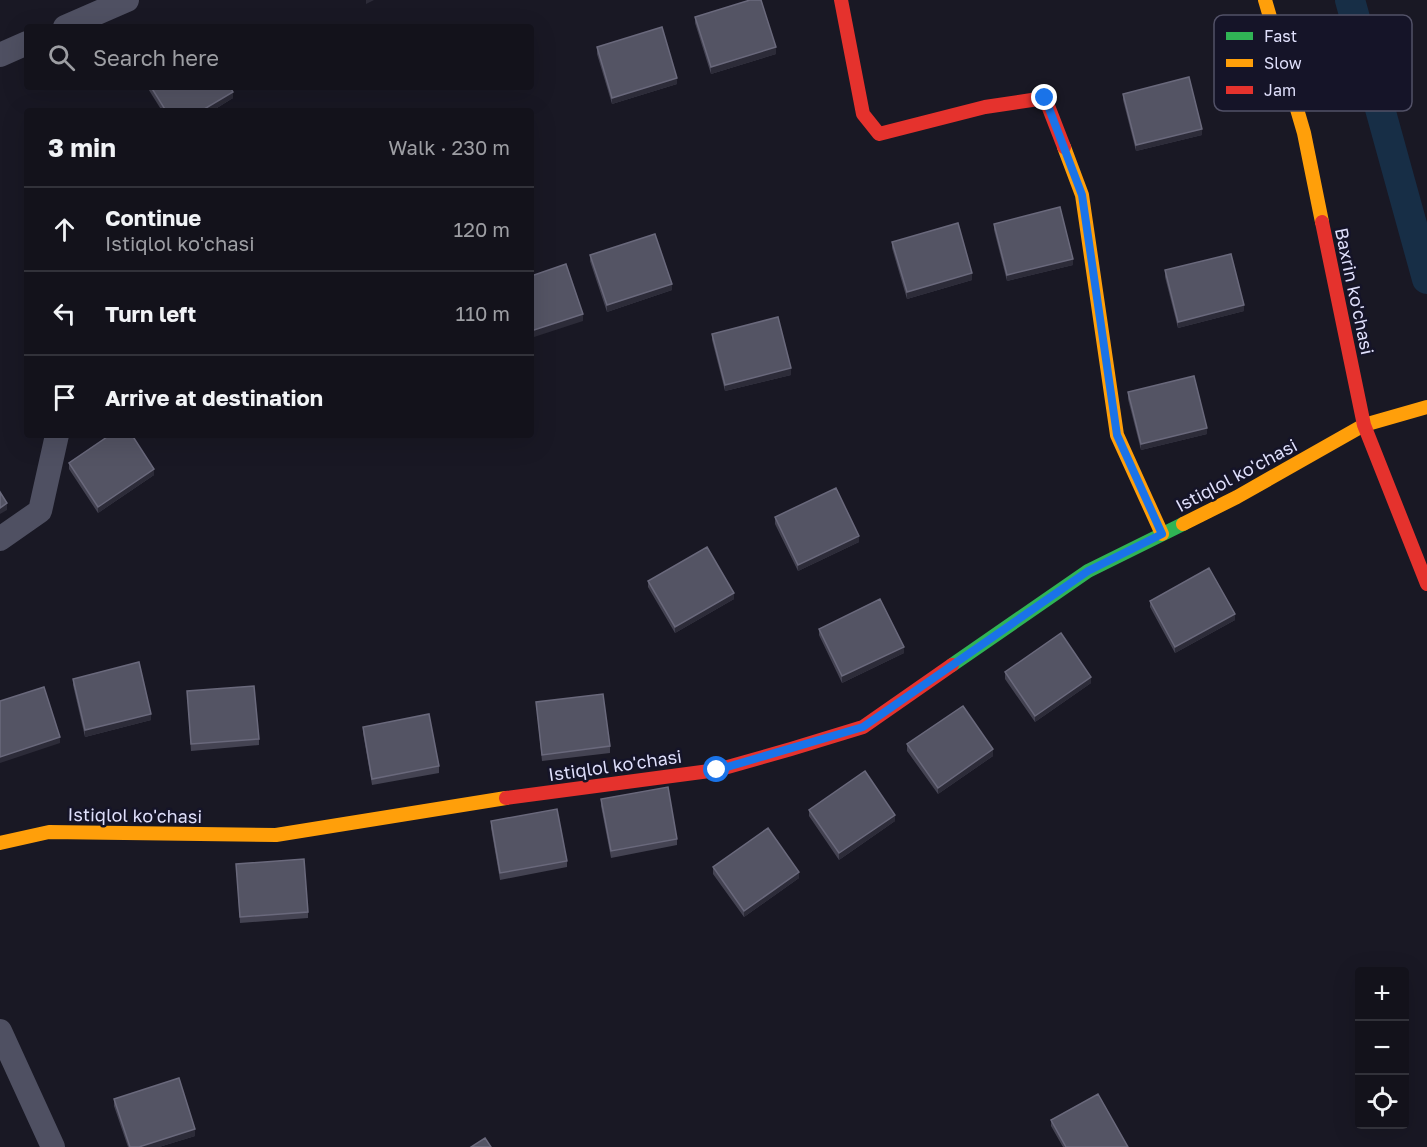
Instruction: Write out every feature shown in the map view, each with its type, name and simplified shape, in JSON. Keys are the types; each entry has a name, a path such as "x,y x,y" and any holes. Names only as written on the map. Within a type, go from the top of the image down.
{"street":[{"path":"72,24 127,0"},
{"path":"841,0 863,114 879,134 985,107 1045,98 1082,195 1117,435 1162,534"},
{"name":"Baxrin ko'chasi","path":"1265,0 1269,15"},
{"path":"0,55 24,44"},
{"name":"Baxrin ko'chasi","path":"1298,111 1364,425 1427,584"},
{"name":"Istiqlol ko'chasi","path":"0,843 49,832 276,835 534,794 717,770 863,727 1088,571 1237,497 1364,425 1427,407"},
{"path":"0,539 40,512 56,438"},
{"path":"0,1031 53,1147"}],"building":[{"path":"750,0 761,0 776,47 711,67 695,17"},
{"path":"662,27 677,78 612,98 597,47"},
{"path":"1189,77 1202,129 1136,145 1123,94"},
{"path":"153,90 232,90 233,92 206,108 164,108"},
{"path":"1060,207 1073,259 1007,275 994,224"},
{"path":"958,223 972,273 907,292 892,242"},
{"path":"655,234 672,284 607,305 590,255"},
{"path":"1231,254 1244,305 1178,322 1165,270"},
{"path":"566,264 583,314 534,330 534,275"},
{"path":"778,317 791,368 725,385 712,334"},
{"path":"1194,376 1207,428 1141,444 1128,392"},
{"path":"106,438 134,438 154,469 98,507 69,463"},
{"path":"836,488 859,536 798,565 775,517"},
{"path":"0,492 7,503 0,508"},
{"path":"707,547 734,593 675,627 648,581"},
{"path":"1209,568 1235,614 1175,647 1150,601"},
{"path":"880,599 904,647 842,676 819,629"},
{"path":"1061,633 1091,677 1035,716 1005,672"},
{"path":"139,662 151,714 85,730 73,679"},
{"path":"254,686 259,739 191,744 187,691"},
{"path":"44,687 60,737 0,757 0,701"},
{"path":"603,694 610,746 542,755 536,702"},
{"path":"963,706 993,749 938,788 907,744"},
{"path":"429,714 439,766 372,779 363,727"},
{"path":"865,771 895,815 839,853 809,810"},
{"path":"668,787 677,839 611,851 601,799"},
{"path":"557,809 567,861 500,873 491,821"},
{"path":"768,828 799,872 744,911 713,867"},
{"path":"304,859 308,912 240,917 236,864"},
{"path":"179,1078 195,1129 139,1147 130,1147 114,1099"},
{"path":"1098,1094 1128,1147 1066,1147 1051,1120"},
{"path":"485,1138 491,1147 471,1147"}],"waterway":[{"path":"1350,0 1354,15"},
{"path":"1381,111 1427,279"}],"traffic: fast":[{"path":"952,665 1088,571 1183,524"}],"traffic: slow":[{"path":"1265,0 1269,15"},
{"path":"1298,111 1322,222"},
{"path":"1064,147 1082,195 1117,435 1162,534"},
{"path":"1183,524 1237,497 1364,425 1427,407"},
{"path":"0,843 49,832 276,835 506,798"}],"traffic: jam":[{"path":"841,0 863,114 879,134 985,107 1045,98 1064,147"},
{"path":"1322,222 1364,425 1427,584"},
{"path":"506,798 717,770 791,749 863,727 952,665"}],"route":[{"path":"717,770 863,727 1088,571 1162,534 1117,435 1082,195 1045,98"}]}
